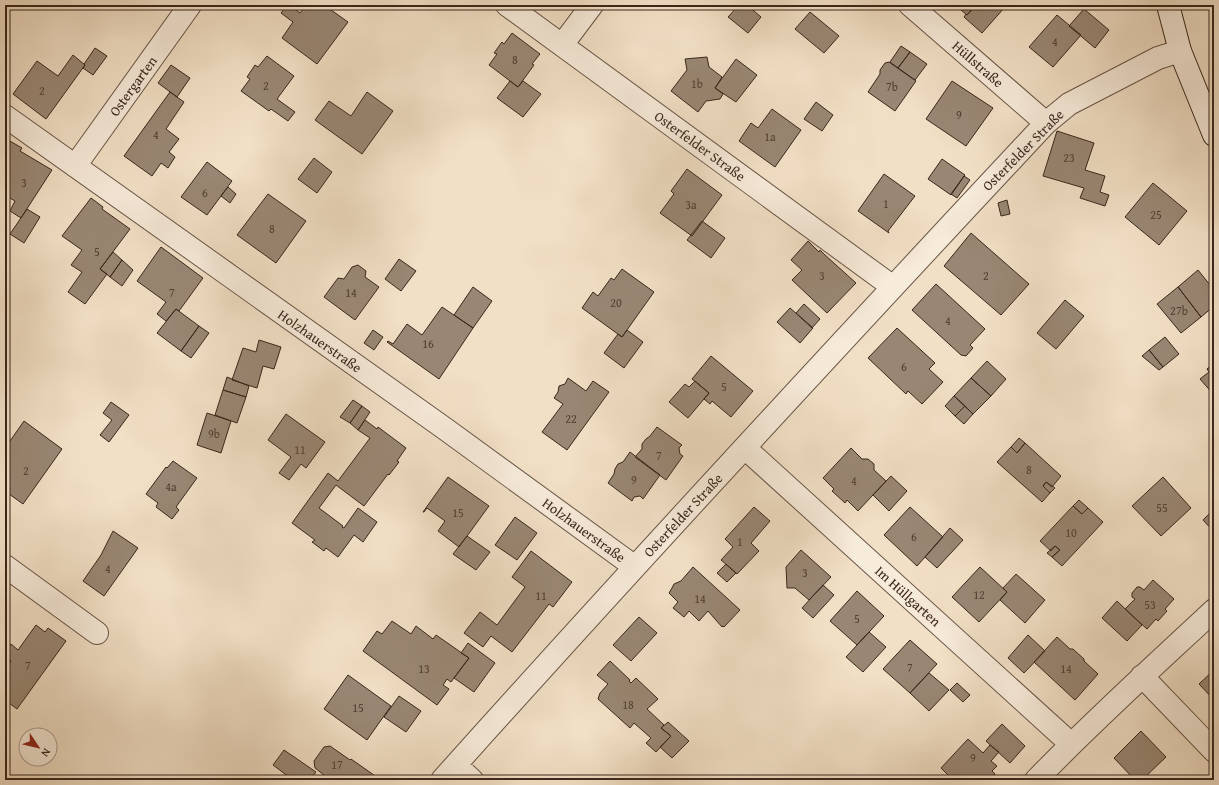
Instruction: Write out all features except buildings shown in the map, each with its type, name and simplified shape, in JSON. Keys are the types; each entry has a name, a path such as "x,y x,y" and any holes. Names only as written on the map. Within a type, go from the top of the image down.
{"street":[{"name":"Ostergarten","path":"74,166 190,5"},
{"name":"Osterfelder Straße","path":"508,5 893,286"},
{"path":"562,45 592,5"},
{"name":"Hüllstraße","path":"910,5 1046,123"},
{"path":"1168,5 1180,52 1214,135"},
{"name":"Osterfelder Straße","path":"449,773 635,567 893,286 1046,123 1069,104 1158,58 1180,52"},
{"name":"Holzhauerstraße","path":"5,116 444,428 635,567"},
{"name":"Im Hüllgarten","path":"745,448 1071,744"},
{"path":"5,566 97,633"},
{"path":"1036,780 1142,676 1214,610"},
{"path":"1142,676 1214,751"},
{"path":"449,773 472,780"}]}
